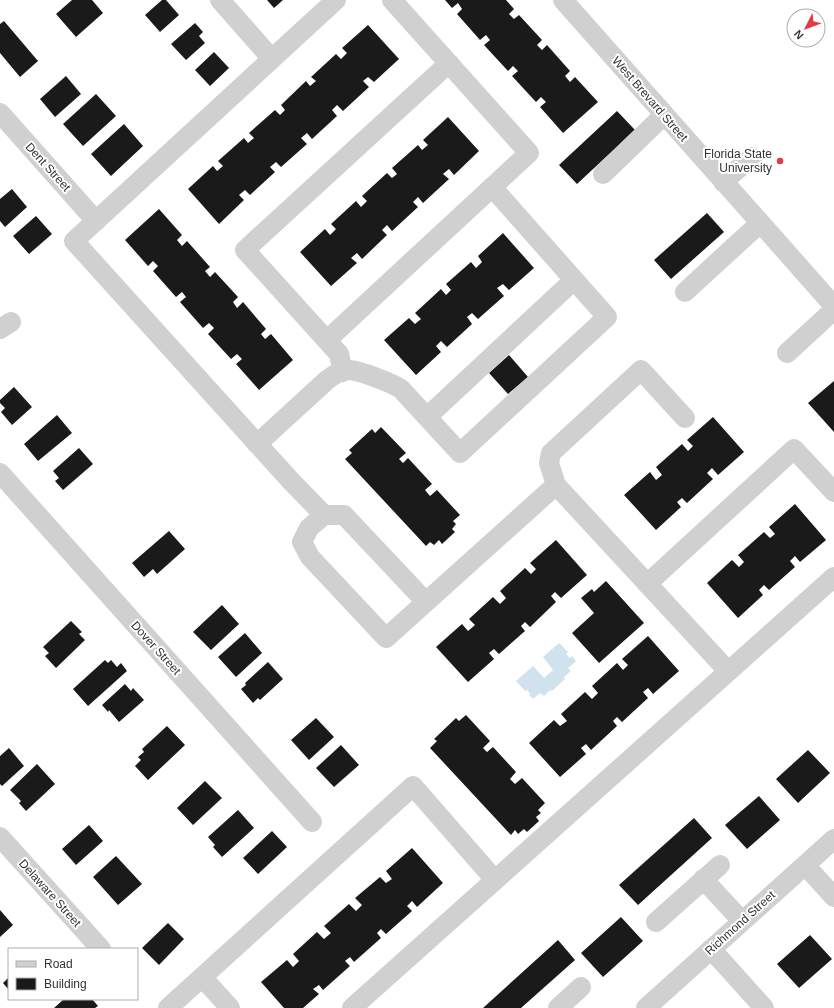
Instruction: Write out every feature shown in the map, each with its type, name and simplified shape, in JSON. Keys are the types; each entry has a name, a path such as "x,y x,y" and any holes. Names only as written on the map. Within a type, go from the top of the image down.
{"street":[{"path":"220,0 272,59"},
{"path":"324,515 257,444 74,241 336,0"},
{"path":"327,340 529,153 392,0"},
{"name":"West Brevard Street","path":"563,0 834,306"},
{"path":"343,372 339,354 245,250 449,64"},
{"name":"Dent Street","path":"0,113 96,221"},
{"path":"603,174 664,115"},
{"path":"723,182 752,157"},
{"path":"257,444 327,380 348,370 394,384 401,389 460,453 606,317 492,187"},
{"path":"685,292 760,222"},
{"path":"427,417 574,280"},
{"path":"787,353 834,310"},
{"path":"685,418 641,370 551,452 549,463 556,485 728,671"},
{"path":"648,584 794,449 834,492"},
{"name":"Dover Street","path":"0,474 312,822"},
{"path":"426,602 344,515 324,515 309,528 302,542 310,557 386,638 426,602 556,485"},
{"path":"352,1008 834,577"},
{"path":"168,1008 412,786 496,880"},
{"name":"Delaware Street","path":"0,837 100,948"},
{"name":"Richmond Street","path":"646,1008 834,839"},
{"path":"656,922 720,865"},
{"path":"805,865 834,897"},
{"path":"703,880 742,921"},
{"path":"711,949 764,1008"},
{"path":"202,977 230,1008"},
{"path":"565,1006 581,987"}],"water":[{"path":"559,643 568,652 566,654 570,658 572,656 576,661 568,668 571,671 564,677 565,679 552,691 550,690 544,696 540,693 533,699 529,695 530,693 527,690 525,691 516,681 533,666 544,678 553,670 543,657"}],"building":[{"path":"72,0 92,0 103,13 76,37 56,14"},
{"path":"162,0 166,0 179,15 160,32 145,15"},
{"path":"267,0 283,0 274,8"},
{"path":"445,0 506,0 514,9 509,14 514,19 519,15 542,40 537,45 542,50 547,45 570,71 565,76 570,82 575,77 598,102 563,133 540,107 546,102 541,97 536,102 512,76 518,71 513,66 508,71 484,45 490,40 486,35 480,40 457,14 462,9 458,3 452,8"},
{"path":"4,21 38,61 20,77 0,53 0,24"},
{"path":"195,23 203,32 199,36 205,43 186,60 171,44"},
{"path":"368,25 399,59 374,82 368,77 363,81 369,87 343,111 337,105 332,110 337,116 312,139 307,133 301,138 307,144 281,167 276,162 270,167 275,172 250,195 245,190 239,195 244,200 219,224 188,189 213,166 217,171 223,166 218,161 244,138 248,143 254,138 249,133 275,110 280,115 285,110 281,105 306,81 310,86 316,81 311,77 336,54 341,59 347,53 342,48"},
{"path":"214,52 229,68 210,86 195,70"},
{"path":"66,76 81,94 55,117 40,99"},
{"path":"96,94 116,116 83,146 63,124"},
{"path":"617,111 635,130 577,184 559,165"},
{"path":"448,117 479,151 454,175 449,169 443,174 449,179 423,203 418,197 413,202 418,207 392,231 387,225 382,230 387,235 362,259 357,253 351,258 357,263 331,286 300,252 325,229 330,235 336,229 331,224 356,201 361,207 367,201 362,196 387,173 392,178 397,174 392,168 418,145 422,150 428,145 423,140"},
{"path":"124,124 143,146 111,176 91,154"},
{"path":"12,189 27,207 5,227 0,221 0,199"},
{"path":"159,209 182,235 177,240 182,246 187,241 210,267 205,271 210,277 215,272 238,297 233,302 237,308 243,302 266,329 261,334 265,339 271,334 293,360 259,390 236,364 242,359 237,354 231,359 208,334 214,328 209,323 203,328 180,302 186,297 182,292 176,297 153,271 158,266 153,261 148,266 125,240"},
{"path":"707,213 724,232 671,279 654,260"},
{"path":"36,216 52,234 29,254 13,236"},
{"path":"503,233 534,268 509,290 503,284 497,288 504,296 478,319 472,313 467,317 472,324 447,347 441,341 436,346 441,352 416,375 384,340 409,318 415,324 421,319 415,313 441,289 446,295 451,290 446,284 471,262 476,268 482,262 478,256"},
{"path":"509,355 528,377 508,394 489,373"},
{"path":"834,381 834,432 808,403"},
{"path":"14,387 32,407 12,425 1,412 5,408 0,403 0,400"},
{"path":"57,415 72,433 38,461 24,444"},
{"path":"713,417 744,452 718,475 712,468 707,473 713,479 687,503 682,498 677,502 681,507 656,530 624,495 650,472 656,480 662,475 656,467 682,444 688,451 693,446 687,440"},
{"path":"381,427 406,453 399,459 403,463 408,458 432,484 425,490 430,496 437,490 460,515 453,521 456,524 452,529 455,532 442,544 439,540 434,545 430,542 426,546 345,459 352,453 349,450 372,429 375,433"},
{"path":"79,448 93,464 63,490 55,481 59,478 53,471"},
{"path":"795,504 826,540 800,562 795,556 790,561 795,567 769,590 764,585 759,590 763,595 738,618 707,583 732,560 739,567 744,562 738,555 764,532 770,538 775,534 769,527"},
{"path":"169,531 185,549 157,574 153,569 144,577 132,563"},
{"path":"556,540 587,575 561,598 555,592 551,596 556,602 530,627 525,622 521,626 525,631 499,654 494,649 489,653 494,659 468,682 436,647 462,624 468,631 475,625 469,619 493,597 500,604 506,598 500,591 525,568 531,574 536,569 530,563"},
{"path":"606,581 644,623 599,663 572,633 594,613 581,598 592,589 594,592"},
{"path":"222,605 239,624 211,650 193,632"},
{"path":"71,621 82,632 79,634 85,640 56,668 45,656 49,653 43,647"},
{"path":"245,633 262,653 236,677 218,657"},
{"path":"648,636 679,671 653,694 648,688 643,692 648,698 622,722 617,717 613,721 617,726 591,750 586,744 581,748 586,754 560,777 529,743 554,720 560,726 567,721 561,714 585,692 592,699 598,693 592,686 617,663 623,670 628,665 622,659"},
{"path":"105,660 108,663 111,660 117,667 121,663 127,671 88,706 73,689"},
{"path":"268,662 283,679 260,700 258,698 253,703 241,689 246,685 245,683"},
{"path":"125,684 131,691 133,688 144,700 119,722 109,710 108,712 102,705"},
{"path":"466,715 490,741 483,748 487,752 493,747 516,772 510,779 515,784 522,778 545,803 538,810 541,813 536,817 539,821 527,832 524,829 518,834 515,830 511,835 430,748 437,741 434,739 456,718 459,721"},
{"path":"316,718 334,737 309,760 291,740"},
{"path":"167,726 185,745 148,780 135,766 141,760 138,757 144,752 142,749"},
{"path":"341,745 359,765 334,787 316,768"},
{"path":"9,748 24,766 2,786 0,784 0,756"},
{"path":"808,750 830,773 798,803 776,779"},
{"path":"37,764 55,784 26,811 19,803 21,801 10,790"},
{"path":"205,781 222,798 193,825 177,808"},
{"path":"759,796 780,820 747,849 725,825"},
{"path":"238,810 254,828 222,857 213,847 215,845 208,837"},
{"path":"694,818 712,838 638,905 619,885"},
{"path":"89,825 103,841 76,865 62,849"},
{"path":"272,831 287,847 258,874 243,858"},
{"path":"412,848 443,883 417,907 412,901 407,906 412,911 386,934 381,929 377,933 381,938 354,962 350,957 345,961 350,966 323,990 319,985 313,989 319,994 303,1008 284,1008 261,982 287,960 293,967 299,961 293,954 317,932 324,939 331,933 324,926 349,904 356,911 362,905 355,898 380,877 386,883 392,879 386,871"},
{"path":"116,856 142,884 118,905 93,877"},
{"path":"0,910 13,925 0,937"},
{"path":"621,917 643,941 603,977 581,953"},
{"path":"168,923 184,939 159,965 142,948"},
{"path":"810,935 832,959 799,988 777,964"},
{"path":"558,940 575,960 521,1008 483,1008"},
{"path":"8,978 8,989 3,983"},
{"path":"63,1000 93,1000 98,1006 95,1008 54,1008"}],"place":[{"name":"Florida State University","path":"780,161"}]}
